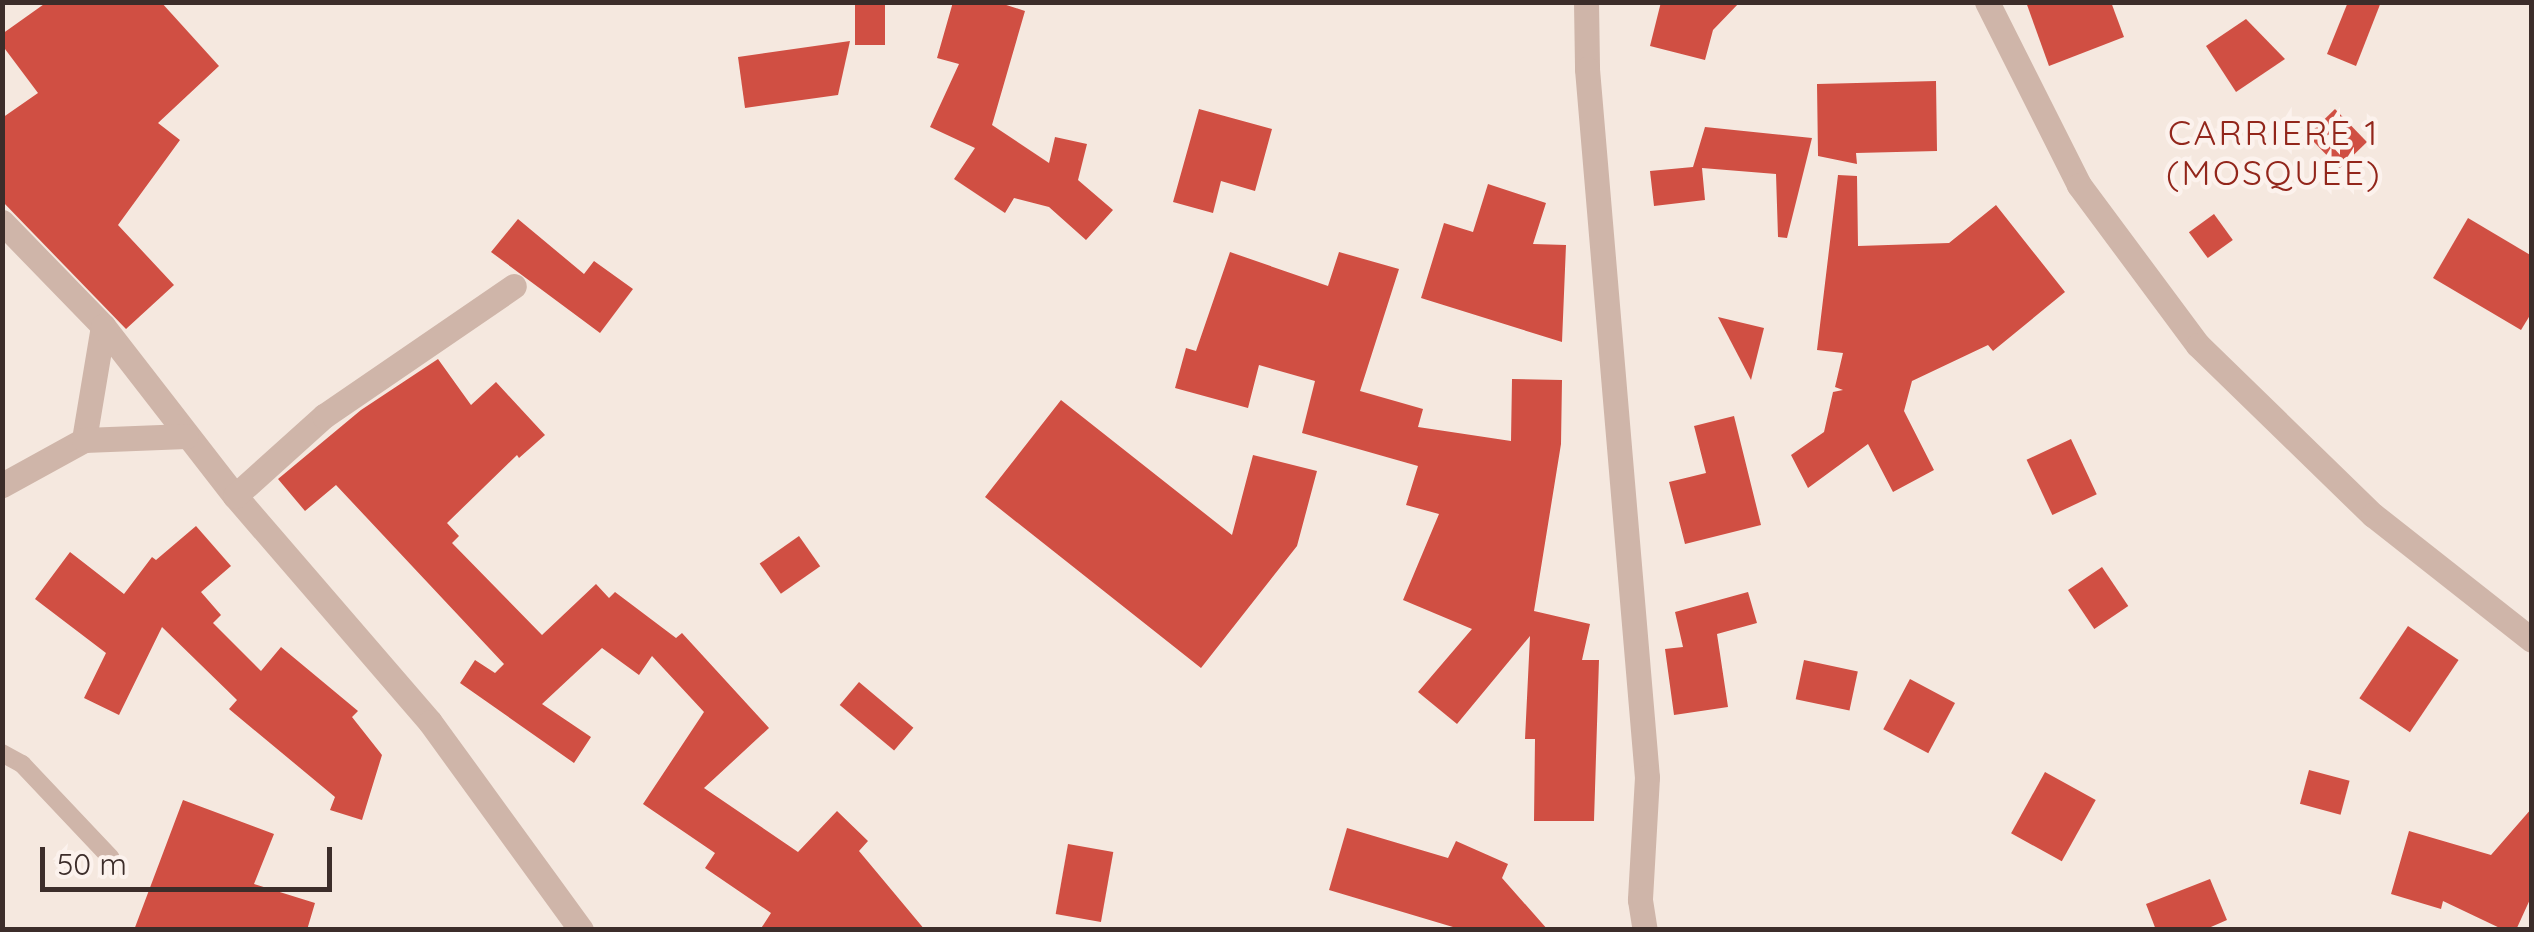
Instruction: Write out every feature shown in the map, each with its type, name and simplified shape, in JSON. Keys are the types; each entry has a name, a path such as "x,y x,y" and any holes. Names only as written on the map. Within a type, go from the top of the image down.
{"street":[{"path":"1586,2 1587,69 1647,777 1640,900 1645,930"},
{"path":"1986,2 2078,186 2198,345 2373,515 2532,640"},
{"path":"2,222 104,326 234,496 430,722 581,930"},
{"path":"234,496 324,416 514,286"},
{"path":"84,440 104,326"},
{"path":"2,485 84,440 186,436"}],"lane":[{"path":"2,754 22,764 110,858"}],"building":[{"path":"47,2 161,2 219,66 158,123 180,140 118,225 174,285 126,329 2,201 2,118 38,93 2,45 2,34"},
{"path":"855,2 885,2 885,45 855,45"},
{"path":"953,2 997,2 1025,11 992,125 1049,163 1055,137 1087,144 1078,180 1113,210 1086,240 1049,207 1014,198 1005,213 954,179 975,148 930,127 959,64 937,58"},
{"path":"1661,2 1740,2 1713,30 1705,60 1650,46"},
{"path":"2026,2 2111,2 2124,37 2049,66"},
{"path":"2348,2 2381,2 2356,66 2327,54"},
{"path":"2246,19 2285,59 2236,92 2206,46"},
{"path":"850,41 838,95 745,108 738,57"},
{"path":"1936,81 1937,151 1856,153 1857,164 1818,156 1817,84"},
{"path":"1199,109 1272,129 1255,191 1221,181 1213,213 1173,202"},
{"path":"2335,109 2367,142 2340,168 2308,135"},
{"path":"1705,127 1812,138 1787,238 1778,237 1776,174 1702,168 1705,200 1654,206 1650,171 1693,167"},
{"path":"1838,175 1857,176 1858,246 1949,243 1996,205 2065,292 1993,351 1988,345 1912,381 1904,411 1934,470 1893,492 1868,444 1808,488 1791,455 1824,432 1833,392 1843,390 1835,387 1843,353 1817,350"},
{"path":"1488,184 1546,203 1533,244 1566,245 1562,342 1421,298 1444,223 1473,232"},
{"path":"2214,214 2233,240 2208,258 2189,232"},
{"path":"2468,218 2532,256 2532,312 2521,330 2433,278"},
{"path":"518,219 584,274 594,261 633,289 600,333 491,252"},
{"path":"1230,252 1328,286 1339,252 1399,269 1360,391 1423,409 1418,427 1511,441 1512,379 1562,380 1561,444 1534,611 1590,624 1582,660 1599,660 1594,821 1534,821 1535,739 1525,739 1530,636 1457,724 1418,692 1472,629 1403,600 1439,514 1406,505 1418,466 1302,433 1315,381 1259,365 1248,408 1175,388 1186,348 1196,351"},
{"path":"1718,317 1764,328 1751,380"},
{"path":"438,359 471,405 496,382 545,435 519,458 517,455 447,523 459,536 452,543 542,635 596,584 609,598 615,592 676,638 682,633 769,728 704,788 798,852 837,811 868,841 859,851 925,930 760,930 771,913 705,868 715,853 643,804 704,712 652,656 639,675 602,648 542,704 591,737 574,763 460,683 475,660 495,673 504,664 336,485 305,511 278,479 361,410"},
{"path":"1061,400 1232,535 1253,455 1317,471 1297,546 1201,668 985,497"},
{"path":"1734,416 1761,525 1685,544 1669,482 1706,473 1694,426"},
{"path":"2071,439 2097,494 2052,515 2027,460"},
{"path":"196,526 231,566 201,592 221,615 213,623 261,671 281,647 358,711 352,717 382,755 362,820 330,810 335,797 229,709 237,700 162,627 119,715 84,698 106,653 35,599 70,552 124,594 152,557 156,560"},
{"path":"799,536 820,566 781,594 760,564"},
{"path":"2102,567 2128,606 2094,629 2068,590"},
{"path":"1748,592 1757,623 1717,634 1728,707 1674,715 1665,649 1683,647 1675,612"},
{"path":"2408,626 2459,660 2410,732 2359,698"},
{"path":"1804,660 1858,671 1849,711 1796,699"},
{"path":"1910,679 1955,703 1928,753 1883,729"},
{"path":"859,682 913,728 894,751 840,705"},
{"path":"2309,770 2350,781 2341,815 2300,804"},
{"path":"2045,772 2096,800 2062,861 2011,833"},
{"path":"183,800 274,834 254,884 315,903 307,930 134,930"},
{"path":"2532,808 2532,895 2516,930 2504,930 2443,901 2441,909 2391,894 2409,831 2491,855"},
{"path":"1347,828 1448,858 1456,841 1508,864 1502,878 1548,930 1463,930 1329,890"},
{"path":"1068,844 1113,852 1101,922 1056,914"},
{"path":"2210,879 2227,920 2204,930 2156,930 2146,904"}],"district":[{"name":"CARRIERE 1 (MOSQUEE)","path":"2274,152"}]}
